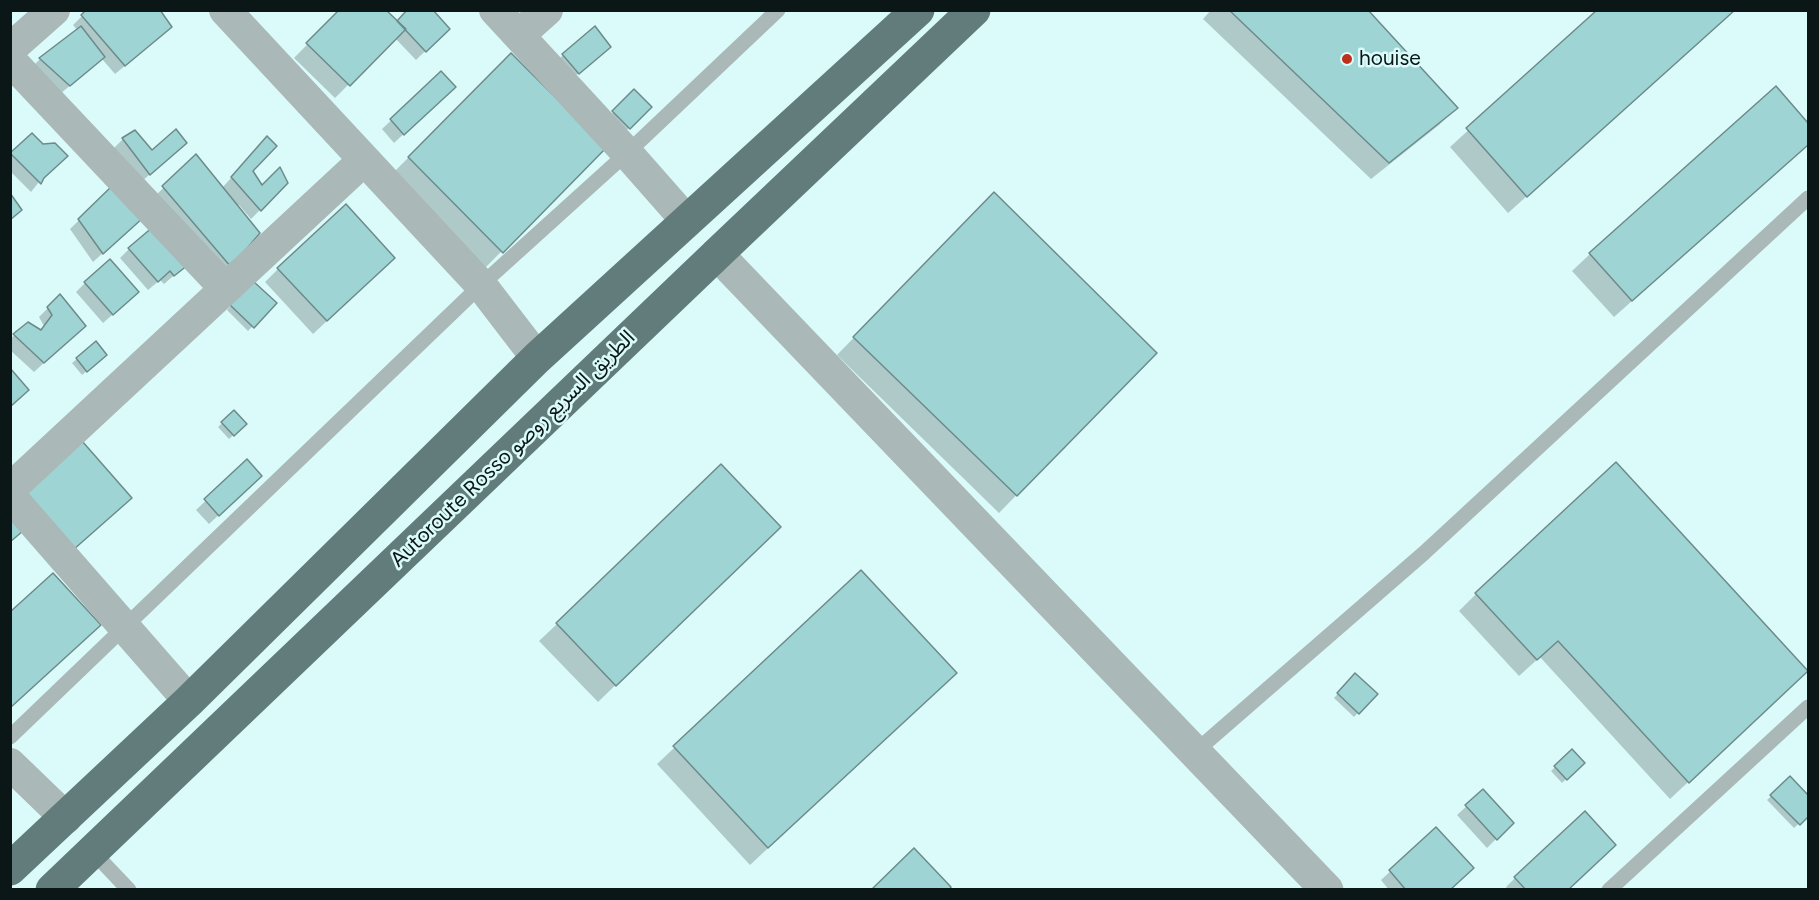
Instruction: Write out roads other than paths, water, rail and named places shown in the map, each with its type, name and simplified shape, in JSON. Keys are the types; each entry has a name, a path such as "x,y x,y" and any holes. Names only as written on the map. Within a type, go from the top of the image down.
{"highway":[{"path":"10,869 189,701 537,358 918,10"},
{"name":"Autoroute Rosso الطريق السريع روصو","path":"52,890 974,10"}],"street":[{"path":"10,49 54,10"},
{"path":"225,10 481,285 537,358"},
{"path":"495,10 686,220"},
{"path":"519,35 547,10"},
{"path":"10,60 225,288"},
{"path":"10,489 364,160"},
{"path":"717,254 1327,890"},
{"path":"10,496 189,701"},
{"path":"10,764 66,818"}],"lane":[{"path":"10,737 481,285 627,153 778,10"},
{"path":"1195,752 1424,553 1809,198"},
{"path":"1609,890 1809,707"},
{"path":"93,852 129,890"}],"place":[{"name":"houise","path":"1347,59"}]}
